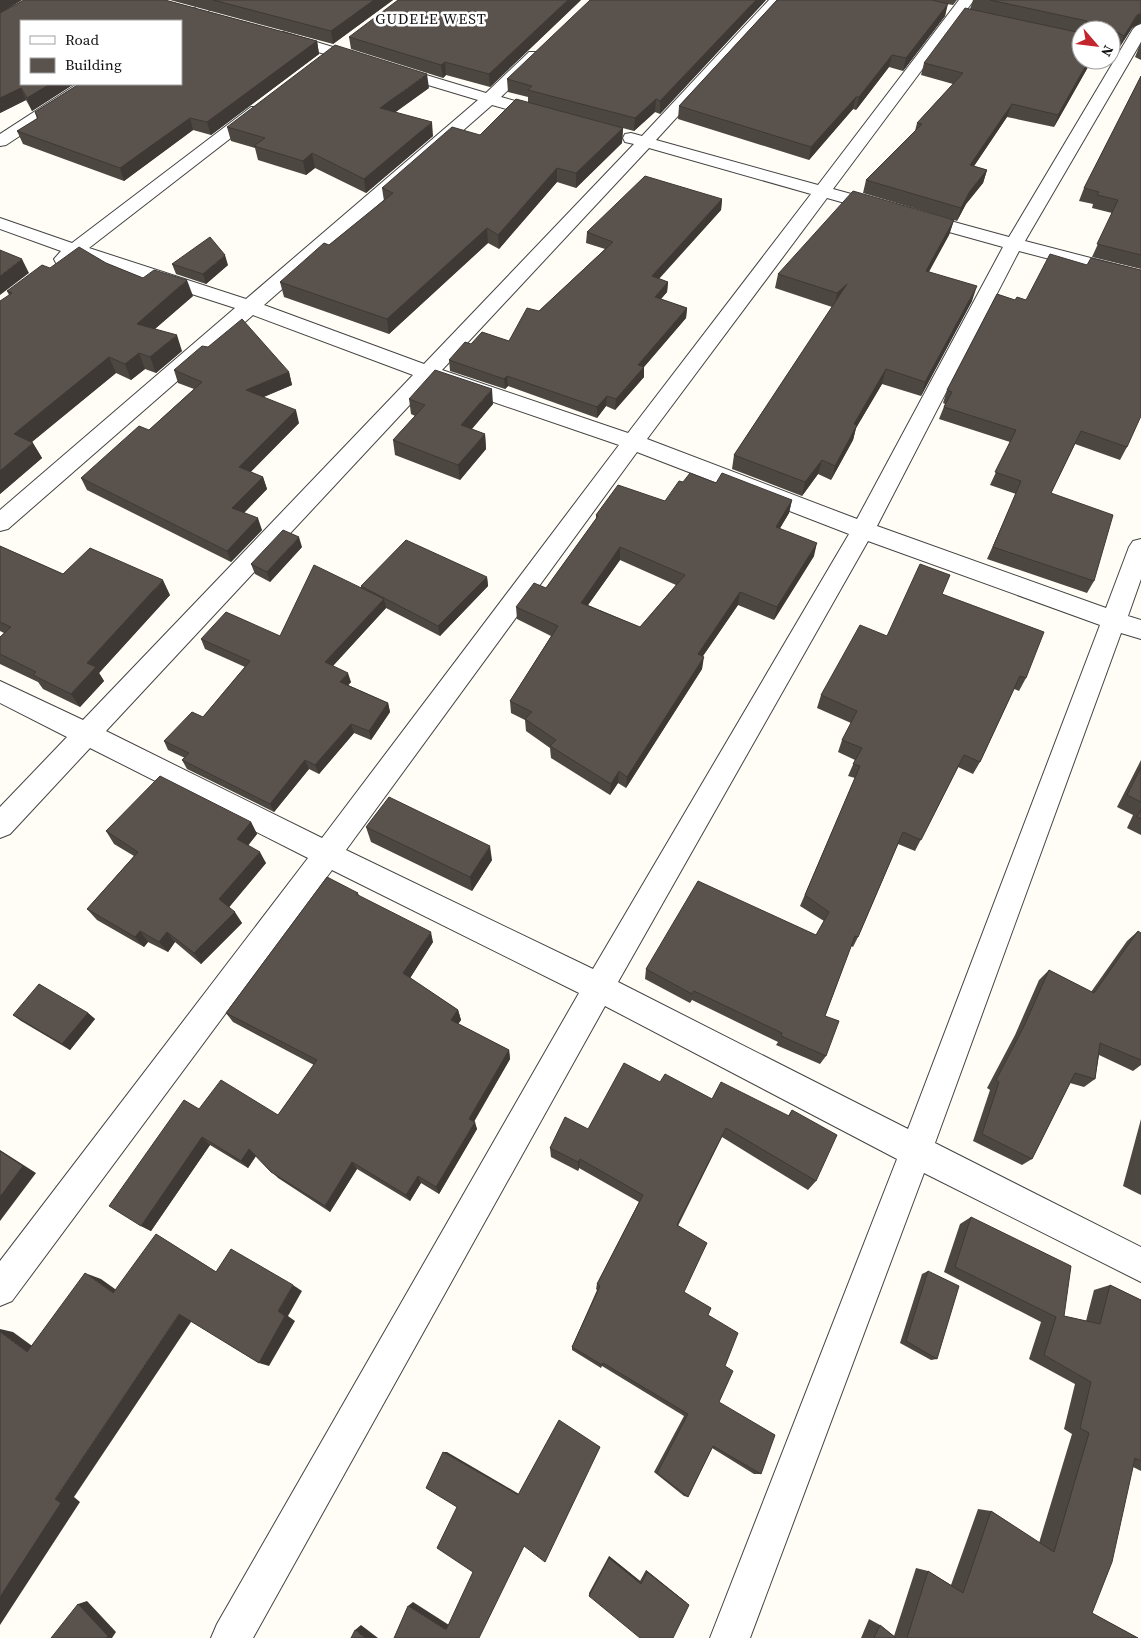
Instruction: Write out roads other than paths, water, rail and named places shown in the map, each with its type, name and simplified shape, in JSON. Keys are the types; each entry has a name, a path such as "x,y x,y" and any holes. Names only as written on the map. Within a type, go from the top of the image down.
{"street":[{"path":"188,19 217,0"},
{"path":"0,826 429,373 777,0"},
{"path":"170,7 188,19 214,19"},
{"path":"0,1289 327,854 633,442 960,10"},
{"path":"270,34 335,51 562,120"},
{"path":"319,63 351,40"},
{"path":"231,1638 599,987 863,530 1013,245 1131,45"},
{"path":"0,523 488,99 544,46"},
{"path":"0,141 86,85"},
{"path":"52,267 272,99"},
{"path":"618,135 824,190 1013,245 1141,277"},
{"path":"0,223 75,250 248,306 429,373 633,442 863,530 1128,625"},
{"path":"730,1638 916,1152 1128,625 1141,547"},
{"path":"0,691 599,987 916,1152 1141,1265"}],"district":[{"name":"GUDELE WEST","path":"431,19"}]}
